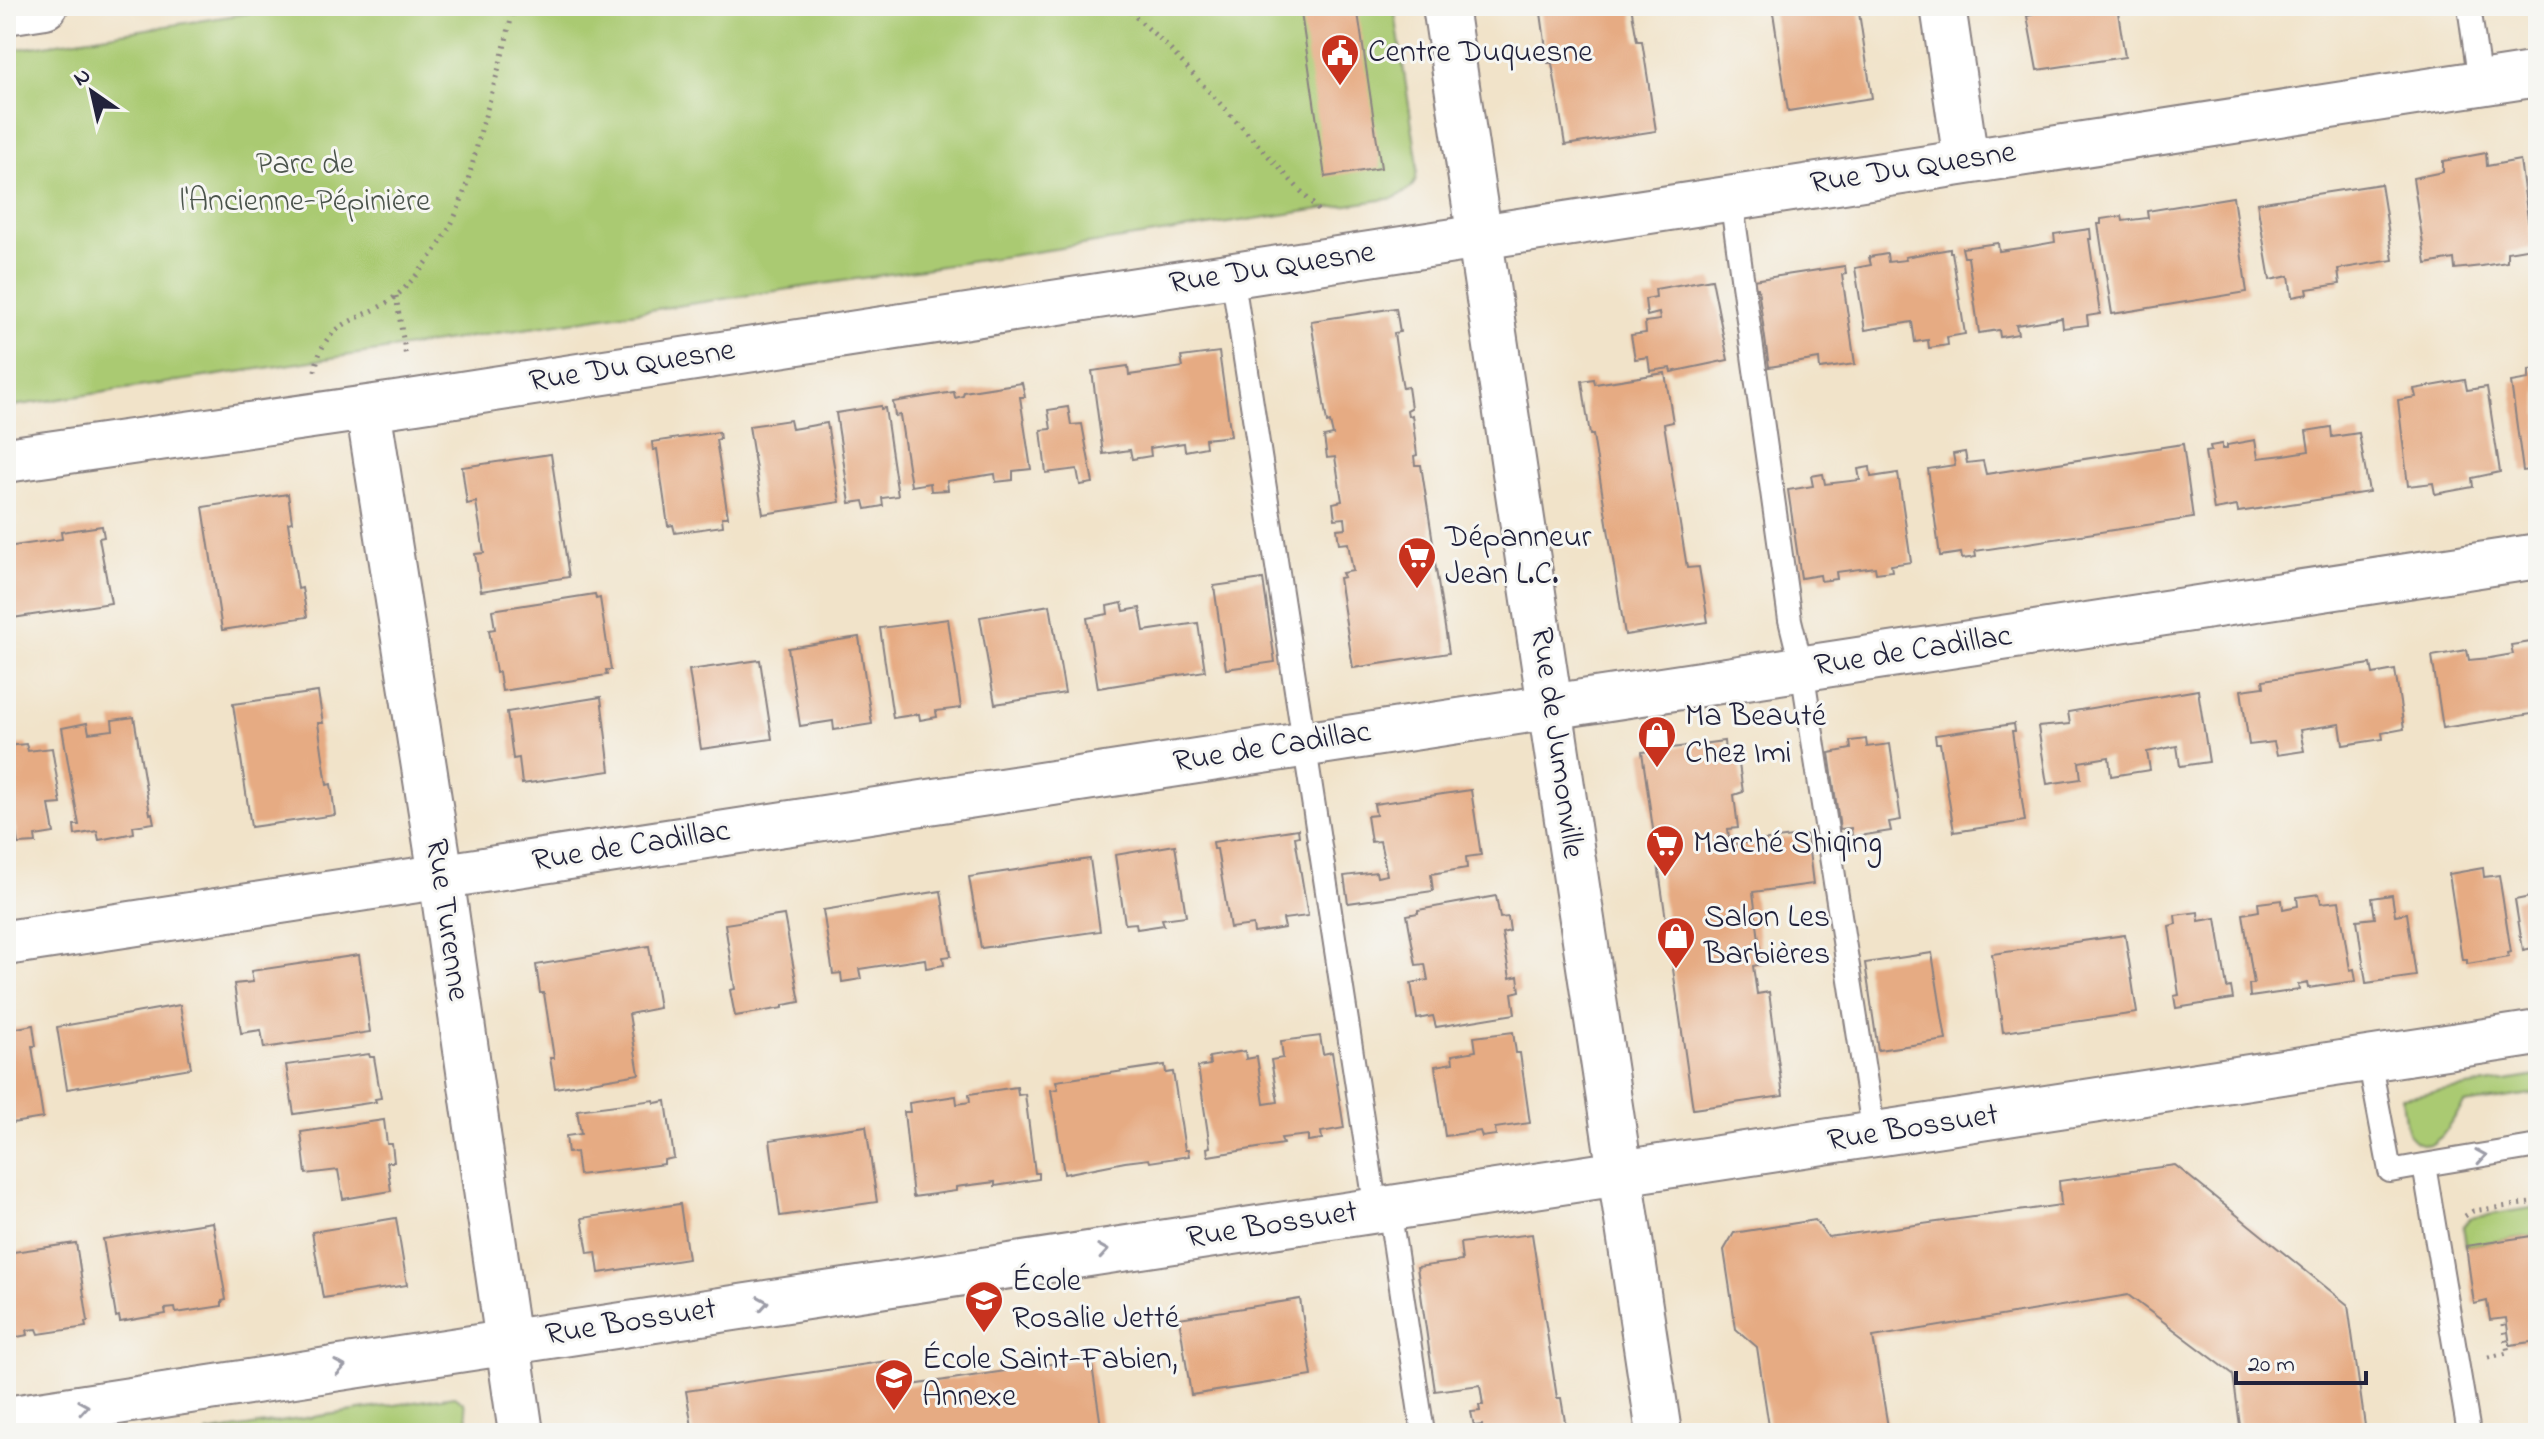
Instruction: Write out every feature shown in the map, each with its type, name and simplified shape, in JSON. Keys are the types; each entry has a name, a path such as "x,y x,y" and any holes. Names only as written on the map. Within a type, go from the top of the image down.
{"street":[{"path":"6,12 45,6"},
{"name":"Rue de Jumonville","path":"1445,6 1659,1433"},
{"path":"1943,6 1966,161"},
{"name":"Rue Du Quesne","path":"6,460 368,408 2538,74"},
{"name":"Rue Turenne","path":"368,408 441,876 521,1433"},
{"name":"Rue de Cadillac","path":"6,943 2538,556"},
{"name":"Rue Bossuet","path":"6,1419 2538,1033"}],"lane":[{"path":"2469,6 2480,83"},
{"path":"1731,198 1790,620 1802,669 1874,1135"},
{"path":"1232,274 1303,743 1423,1433"},
{"path":"2369,1059 2390,1171 2538,1146"},
{"path":"2424,1165 2469,1433"}],"path":[{"path":"315,371 324,342 348,321 396,296 446,235 458,208 494,91 514,6"},
{"path":"1124,6 1165,44 1322,214"},
{"path":"396,296 406,357"},
{"path":"2460,1222 2473,1211 2538,1202"},
{"path":"2480,1358 2508,1353 2502,1319"}],"green space":[{"name":"Parc de l'Ancienne-Pépinière","path":"294,6 1394,6 1417,173 1411,187 1394,198 6,407 6,51"},
{"path":"2538,1076 2538,1093 2464,1104 2442,1136 2432,1144 2416,1142 2407,1130 2402,1097"},
{"path":"2538,1207 2538,1235 2466,1246 2463,1226 2470,1218"},
{"path":"454,1396 464,1403 470,1433 206,1433"}],"building":[{"name":"Centre Duquesne","path":"1300,6 1357,6 1381,168 1325,177"},
{"path":"1540,6 1631,6 1637,41 1642,41 1656,131 1565,145"},
{"path":"1772,6 1858,6 1872,98 1788,111"},
{"path":"2031,6 2117,6 2125,57 2037,70 2027,16 2032,15"},
{"path":"2486,153 2487,166 2520,160 2532,248 2507,252 2507,262 2482,266 2455,269 2454,259 2426,264 2413,178 2443,172 2443,161"},
{"path":"2381,184 2393,260 2338,269 2340,284 2307,289 2308,294 2292,297 2289,276 2270,280 2257,203"},
{"path":"2233,197 2247,292 2112,314 2098,224 2101,224 2101,219 2122,216 2123,221 2148,218 2147,211"},
{"path":"2090,229 2100,314 2087,316 2088,325 2063,328 2062,318 2016,325 2018,334 2000,337 1999,330 1979,333 1968,257 1964,257 1962,248 1998,243 1999,251 2027,247 2055,242 2054,234"},
{"path":"1950,249 1965,334 1947,337 1948,345 1929,348 1928,340 1915,342 1912,322 1865,330 1855,268 1871,265 1869,257 1887,254 1888,262"},
{"path":"1845,266 1846,274 1842,275 1855,364 1820,369 1819,359 1769,367 1758,288 1755,288 1753,280"},
{"path":"1712,279 1728,360 1671,372 1670,368 1650,371 1648,357 1635,359 1631,335 1646,333 1645,322 1660,320 1659,313 1647,316 1645,299 1656,297 1655,289"},
{"path":"1396,308 1400,332 1394,333 1398,360 1403,388 1408,387 1411,408 1407,410 1408,416 1412,415 1417,455 1414,456 1415,465 1421,465 1435,555 1429,555 1430,564 1435,563 1449,653 1353,668 1339,578 1344,577 1342,573 1353,571 1348,543 1339,544 1337,529 1346,528 1345,518 1335,519 1333,503 1342,501 1335,457 1327,458 1324,437 1333,435 1330,422 1327,423 1311,321"},
{"path":"1219,352 1231,436 1205,439 1206,447 1185,451 1184,443 1150,448 1151,456 1132,459 1130,450 1103,454 1092,371 1128,366 1129,375 1157,371 1183,367 1181,357"},
{"path":"2538,369 2538,469 2523,471 2511,382 2529,379 2529,370"},
{"path":"1665,373 1673,422 1664,424 1687,568 1699,567 1708,622 1625,635 1582,381 1594,379 1595,384"},
{"path":"2465,380 2467,390 2487,387 2500,472 2472,478 2473,487 2435,494 2433,483 2408,486 2398,400 2416,397 2414,389"},
{"path":"1022,383 1025,397 1020,397 1031,469 1013,471 1013,480 996,482 995,474 947,481 948,490 931,491 930,483 911,486 900,415 895,416 893,402 954,392 955,398 963,396 964,392"},
{"path":"881,406 881,409 885,408 898,496 882,498 883,506 866,509 864,501 850,503 836,413"},
{"path":"1068,407 1071,425 1082,424 1093,483 1080,485 1077,469 1046,473 1041,430 1051,429 1048,410"},
{"path":"790,420 792,429 827,423 840,502 763,514 749,426"},
{"path":"2331,427 2332,437 2359,433 2369,492 2238,512 2237,506 2214,510 2205,452 2211,451 2210,446 2222,444 2222,449 2227,449 2227,445 2255,440 2258,458 2284,455 2309,451 2306,431"},
{"path":"719,432 720,439 716,440 728,517 722,517 723,526 675,533 673,525 668,526 657,449 653,450 652,442"},
{"path":"2183,444 2193,518 1975,551 1976,557 1962,559 1961,553 1940,556 1928,469 1955,465 1953,454 1965,452 1967,463 1983,461 1986,474"},
{"path":"551,454 569,577 481,591 475,554 484,553 476,502 467,504 462,467"},
{"path":"1870,467 1871,477 1898,473 1911,562 1891,565 1892,571 1876,573 1875,567 1836,572 1837,579 1821,581 1820,575 1801,578 1788,490 1813,486 1811,476 1823,474 1825,484 1860,480 1858,469"},
{"path":"288,494 292,522 288,523 298,589 302,588 307,617 222,630 203,507"},
{"path":"102,526 104,537 99,538 111,603 6,619 6,547 62,539 61,532"},
{"path":"1263,579 1275,662 1226,669 1214,586"},
{"path":"595,594 596,599 600,598 611,670 606,670 607,675 502,691 489,630 495,629 492,610"},
{"path":"1122,603 1124,611 1140,608 1144,631 1198,623 1205,671 1098,688 1087,618 1108,614 1107,606"},
{"path":"1050,605 1065,693 995,704 980,617"},
{"path":"948,619 961,708 936,711 937,717 920,720 919,714 893,718 880,628"},
{"path":"859,637 872,724 834,730 833,721 800,726 788,648"},
{"path":"2538,641 2538,713 2443,728 2432,656 2467,650 2469,660 2490,658 2513,654 2511,645"},
{"path":"760,660 772,739 701,749 689,670"},
{"path":"2371,664 2373,674 2395,670 2404,729 2382,733 2383,739 2343,745 2340,724 2300,730 2304,751 2277,755 2274,742 2249,745 2241,690 2264,687 2263,680"},
{"path":"2198,690 2209,762 2180,766 2177,746 2147,752 2150,770 2111,776 2109,757 2079,762 2081,779 2047,784 2038,727 2070,724 2068,712"},
{"path":"318,692 323,723 318,723 327,785 331,784 335,815 251,827 233,704"},
{"path":"601,697 610,771 522,784 519,758 513,759 507,712"},
{"path":"134,717 154,823 133,826 134,833 99,840 97,831 75,835 74,825 79,825 62,728 87,723 89,733 113,730 112,720"},
{"path":"2014,724 2015,731 2012,731 2025,821 1954,832 1940,743 1936,743 1935,735"},
{"path":"1866,739 1867,747 1890,744 1901,820 1889,822 1891,831 1852,837 1851,828 1840,829 1829,753 1851,749 1850,741"},
{"path":"1724,741 1725,752 1737,750 1743,792 1734,795 1738,828 1728,829 1730,845 1807,835 1813,884 1753,892 1762,964 1753,966 1757,994 1769,992 1783,1096 1693,1109 1642,752"},
{"path":"26,744 28,751 52,748 61,804 49,805 54,833 35,836 36,843 18,844 6,769 6,746"},
{"path":"1471,790 1481,855 1466,857 1467,868 1431,874 1433,891 1348,903 1344,876 1376,872 1377,877 1387,875 1380,841 1371,842 1367,816 1376,815 1374,804"},
{"path":"1298,829 1299,836 1295,837 1308,916 1283,919 1285,928 1254,933 1253,925 1230,928 1217,849 1214,849 1213,842"},
{"path":"1175,845 1186,916 1162,919 1164,925 1137,929 1136,923 1125,924 1115,855"},
{"path":"1090,859 1100,931 981,948 969,877"},
{"path":"2483,868 2484,877 2499,875 2511,952 2508,953 2509,957 2467,964 2467,960 2462,960 2449,874"},
{"path":"2538,871 2538,947 2523,950 2515,900 2535,896 2531,872"},
{"path":"941,891 951,956 943,957 944,965 926,968 925,959 859,969 861,979 842,982 841,973 833,974 823,910"},
{"path":"2319,894 2321,903 2339,901 2350,970 2354,969 2356,981 2308,988 2307,983 2298,985 2299,990 2250,997 2249,984 2254,984 2243,914 2259,911 2258,903 2282,900 2283,909 2298,906 2297,897"},
{"path":"2392,895 2395,915 2407,913 2416,976 2366,983 2357,920 2375,918 2372,898"},
{"path":"1496,896 1500,918 1508,917 1510,931 1502,933 1510,978 1518,976 1520,991 1512,993 1515,1014 1436,1027 1433,1016 1417,1019 1411,983 1428,980 1425,964 1416,965 1407,915 1418,913 1418,910"},
{"path":"2198,912 2199,921 2216,918 2227,988 2231,987 2233,999 2176,1008 2174,996 2179,995 2169,926 2176,924 2175,915"},
{"path":"784,915 800,1002 735,1016 730,990 735,989 725,924"},
{"path":"2125,935 2137,1013 2003,1032 1992,954"},
{"path":"649,946 659,1008 629,1014 639,1074 555,1088 550,1058 554,1058 544,993 540,993 536,965"},
{"path":"1932,953 1946,1040 1878,1050 1865,963"},
{"path":"359,955 370,1032 264,1048 261,1030 241,1033 234,984 253,982 251,971"},
{"path":"180,1005 191,1068 67,1089 57,1027"},
{"path":"33,1025 36,1046 32,1046 43,1118 6,1124 6,1030"},
{"path":"1513,1032 1516,1053 1520,1053 1530,1123 1495,1128 1496,1135 1482,1137 1480,1131 1445,1136 1435,1066 1453,1063 1452,1055 1476,1051 1474,1037"},
{"path":"1320,1036 1323,1054 1332,1052 1344,1128 1321,1132 1322,1139 1308,1141 1308,1135 1281,1138 1283,1144 1208,1156 1207,1148 1210,1147 1198,1067 1210,1065 1209,1057 1245,1051 1246,1059 1257,1057 1264,1104 1278,1102 1271,1060 1283,1058 1281,1041"},
{"path":"369,1054 374,1057 381,1098 375,1099 376,1102 294,1114 286,1065"},
{"path":"1165,1065 1166,1073 1173,1072 1185,1150 1188,1150 1189,1156 1125,1162 1064,1174 1051,1090 1058,1089 1056,1081"},
{"path":"1017,1087 1018,1095 1025,1094 1035,1173 1039,1173 1039,1179 995,1186 995,1182 956,1187 956,1191 913,1197 904,1112 910,1112 909,1103 956,1096 957,1104 970,1102 969,1094"},
{"path":"654,1100 655,1103 666,1101 674,1158 664,1160 664,1164 579,1175 576,1152 568,1153 566,1136 581,1134 577,1110"},
{"path":"384,1120 387,1144 392,1144 394,1162 387,1162 391,1191 343,1199 338,1170 306,1174 301,1132"},
{"path":"866,1126 877,1202 780,1216 770,1140"},
{"path":"2175,1165 2348,1305 2366,1433 2241,1433 2233,1374 2128,1295 1873,1337 1889,1433 1770,1433 1757,1347 1736,1329 1724,1250 1734,1233 1815,1220 1828,1237 2061,1205 2059,1181"},
{"path":"680,1204 688,1259 599,1273 596,1252 588,1253 582,1218"},
{"path":"396,1218 407,1285 323,1298 312,1232"},
{"path":"213,1222 226,1300 222,1301 222,1306 176,1313 175,1308 165,1309 166,1314 120,1322 119,1316 116,1317 103,1239"},
{"path":"1532,1234 1557,1398 1561,1398 1567,1433 1483,1433 1482,1425 1474,1426 1471,1412 1480,1411 1479,1405 1483,1405 1480,1385 1435,1391 1417,1267 1462,1261 1460,1243"},
{"path":"2538,1235 2538,1341 2510,1345 2506,1318 2490,1320 2487,1301 2474,1304 2466,1246"},
{"path":"76,1243 88,1321 85,1322 86,1327 39,1334 37,1329 27,1330 28,1335 6,1339 6,1253"},
{"path":"1300,1299 1312,1376 1191,1395 1179,1318"},
{"name":"École Saint-Fabien, Annexe","path":"1091,1358 1102,1433 693,1433 686,1391 888,1361 892,1388"}],"place":[{"name":"Centre Duquesne","path":"1340,87"},
{"name":"Dépanneur Jean L.C.","path":"1417,590"},
{"name":"Ma Beauté Chez Imi","path":"1657,769"},
{"name":"Marché Shiqing","path":"1665,878"},
{"name":"Salon Les Barbières","path":"1676,970"},
{"name":"École Rosalie Jetté","path":"984,1334"},
{"name":"École Saint-Fabien, Annexe","path":"894,1412"}]}
